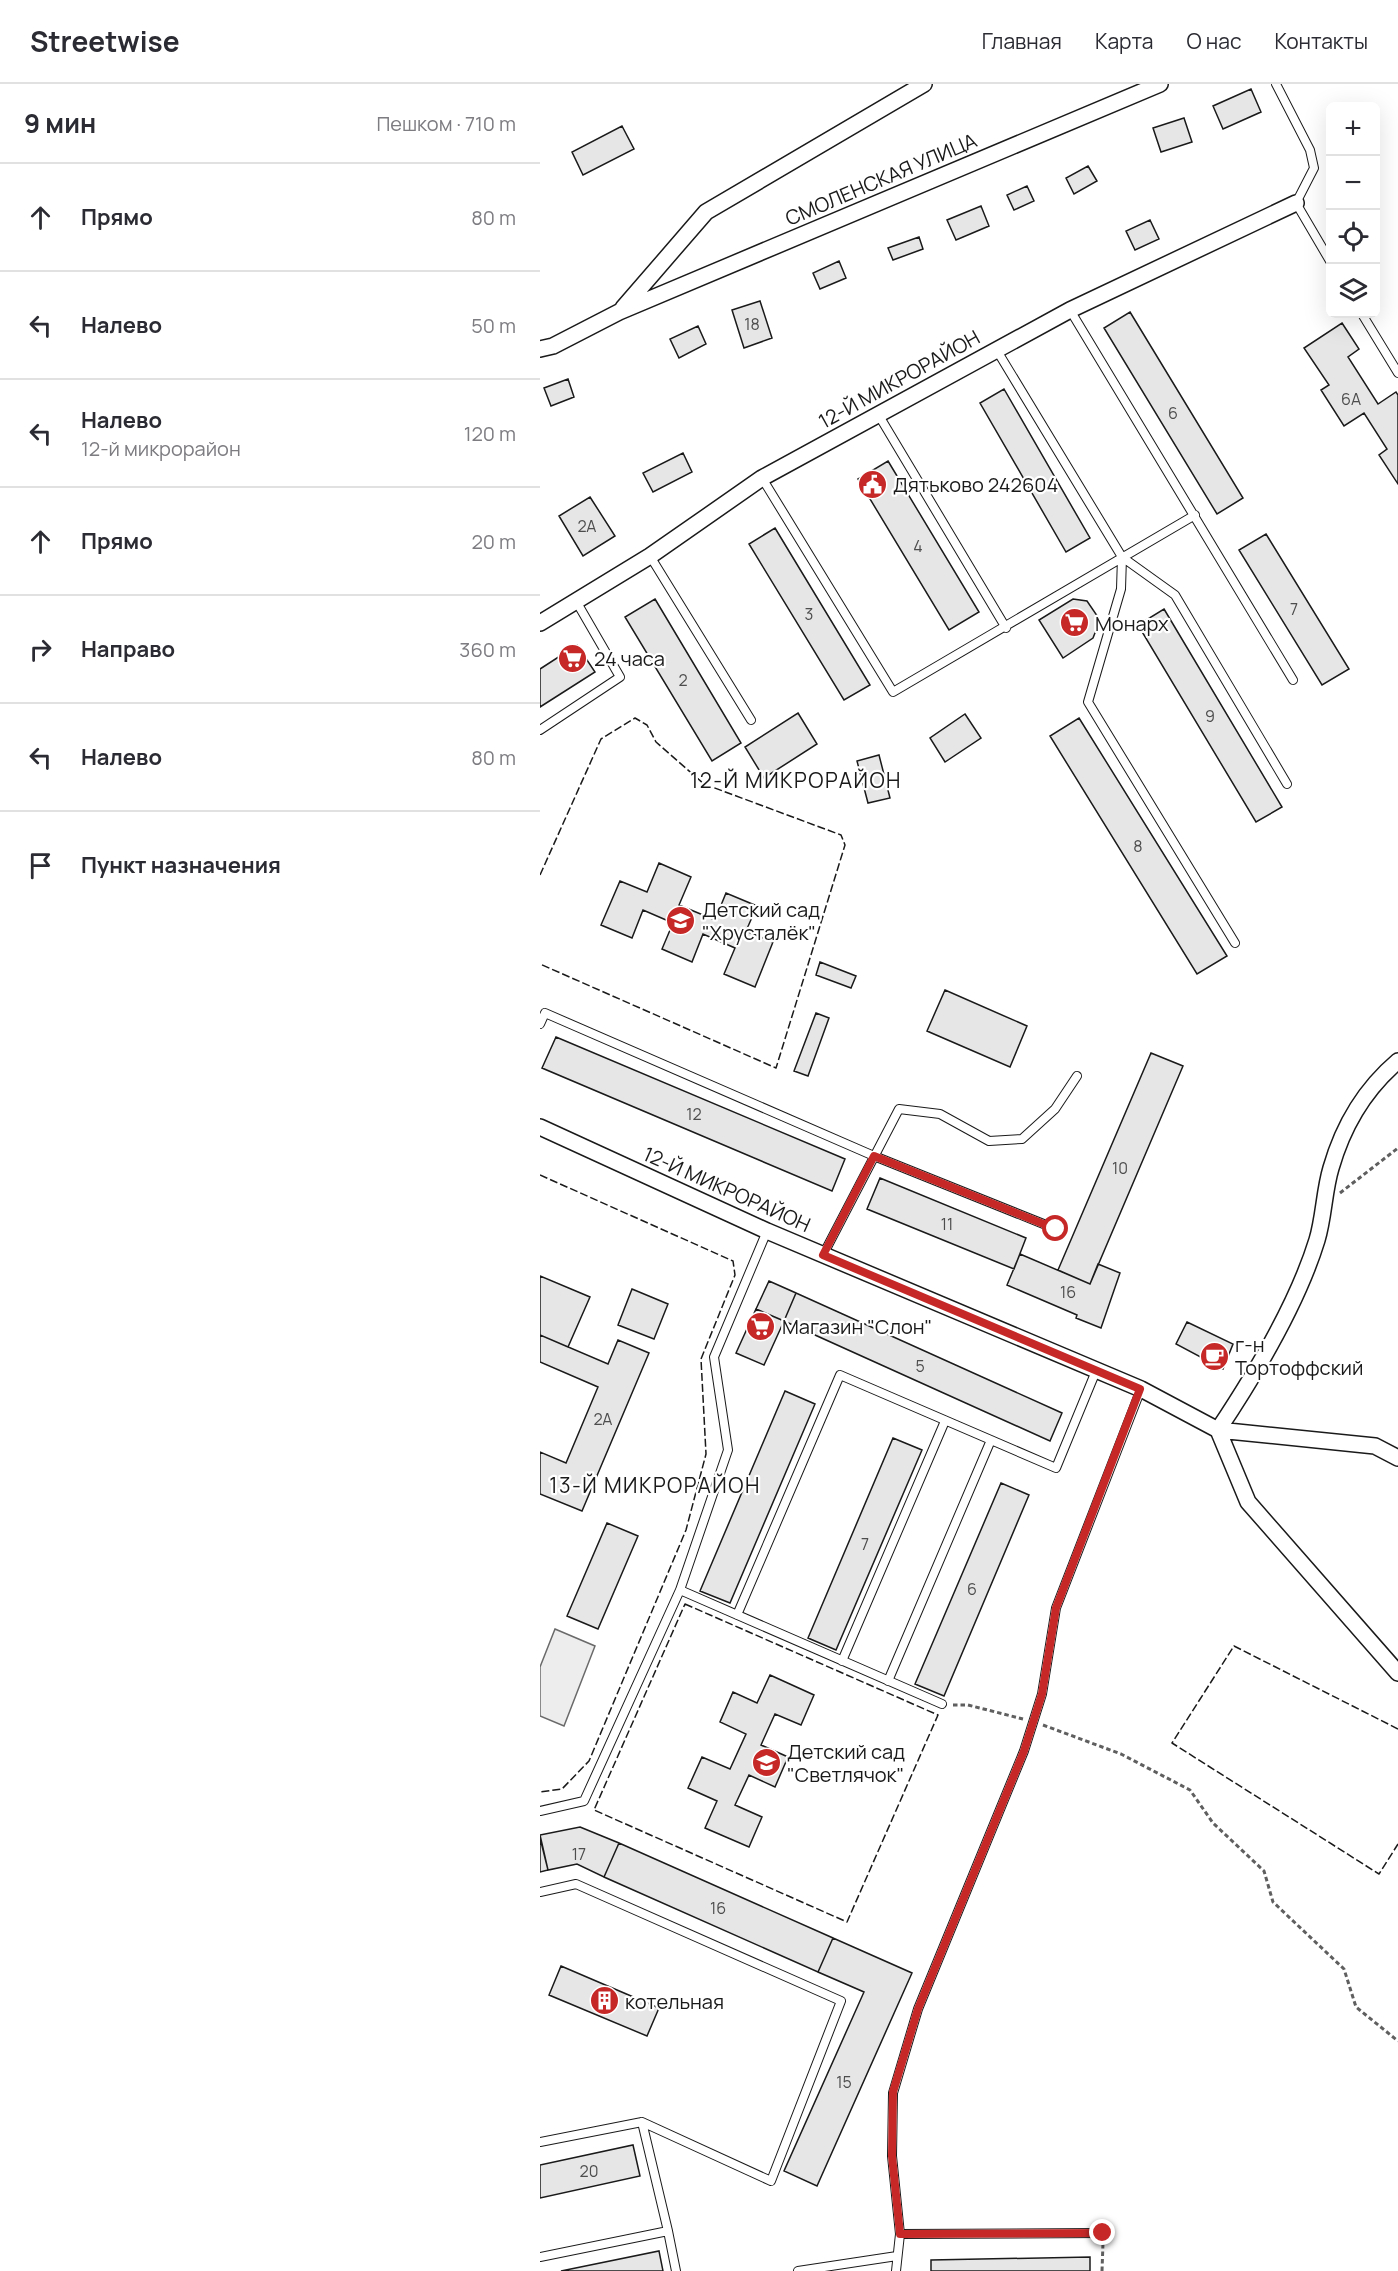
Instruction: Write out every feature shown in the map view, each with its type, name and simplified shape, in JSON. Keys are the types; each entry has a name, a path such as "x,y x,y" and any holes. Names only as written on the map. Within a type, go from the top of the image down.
{"street":[{"name":"СМОЛЕНСКАЯ УЛИЦА","path":"619,312 706,212 924,84"},
{"name":"СМОЛЕНСКАЯ УЛИЦА","path":"540,349 553,346 619,312 1160,84"},
{"name":"12-Й МИКРОРАЙОН","path":"540,623 650,555 762,478 1070,310 1296,203"},
{"path":"1218,1430 1247,1386 1301,1282 1317,1239 1331,1168 1356,1109 1379,1077 1398,1061"},
{"name":"12-Й МИКРОРАЙОН","path":"540,1127 767,1231 1140,1389 1218,1430"},
{"path":"1218,1430 1375,1446 1398,1458"},
{"path":"1218,1430 1248,1502 1398,1673"}],"lane":[{"path":"1276,84 1310,150 1314,168 1296,203 1326,254"},
{"path":"1070,310 1293,680"},
{"path":"1364,318 1398,373"},
{"path":"996,349 1122,557 1175,595 1287,784"},
{"path":"878,414 1006,628"},
{"path":"762,478 893,692 1006,628 1195,515"},
{"path":"650,555 751,720"},
{"path":"1122,557 1121,589 1088,702 1235,943"},
{"path":"540,730 620,676 576,601"},
{"path":"540,1024 543,1012 874,1156 1056,1229"},
{"path":"823,1255 899,1109 940,1114 989,1141 1022,1139 1055,1109 1077,1076"},
{"path":"540,1811 584,1801 680,1590 728,1450 714,1357 767,1231"},
{"path":"737,1615 840,1375 1056,1468 1096,1371"},
{"path":"896,2271 900,2234 892,2156 893,2092 918,2009 1034,1721 1042,1694 1056,1608 1140,1389"},
{"path":"842,1661 945,1421"},
{"path":"888,1681 991,1440"},
{"path":"680,1590 942,1704"},
{"path":"540,1892 576,1884 841,2001 771,2181 642,2122 540,2142"},
{"path":"642,2122 676,2271"},
{"path":"540,2257 668,2230"},
{"path":"900,2234 1103,2233"},
{"path":"798,2271 897,2256"}],"path":[{"path":"1324,1206 1398,1148"},
{"path":"942,1704 968,1705 1034,1721 1121,1754 1190,1791 1213,1822 1264,1871 1273,1902 1344,1969 1356,2007 1398,2041"},
{"path":"1102,2271 1103,2233"}],"shaded area":[{"path":"555,1629 595,1646 564,1726 540,1716 540,1667"}],"building":[{"path":"1251,89 1261,112 1223,129 1213,106"},
{"path":"1184,118 1192,142 1161,152 1153,128"},
{"path":"622,126 634,149 583,175 572,152"},
{"path":"1088,166 1097,181 1074,194 1066,178"},
{"path":"1027,186 1034,201 1014,210 1007,195"},
{"path":"981,206 989,226 956,240 947,220"},
{"path":"1150,220 1159,239 1135,250 1126,231"},
{"path":"919,237 923,249 893,260 888,248"},
{"path":"839,261 846,278 820,289 813,273"},
{"path":"760,301 772,338 744,348 732,310"},
{"path":"1130,312 1243,498 1217,514 1104,328"},
{"path":"1342,323 1359,349 1348,357 1378,404 1396,392 1398,395 1398,484 1379,455 1387,449 1364,413 1344,426 1321,390 1329,385 1304,348"},
{"path":"698,326 706,344 679,358 670,339"},
{"path":"568,379 574,397 551,406 544,388"},
{"path":"1004,389 1090,538 1066,552 980,403"},
{"path":"683,453 692,472 653,492 643,473"},
{"path":"888,461 979,612 949,630 858,479"},
{"path":"590,497 615,536 583,556 559,516"},
{"path":"775,528 870,685 844,700 749,544"},
{"path":"1266,534 1349,669 1322,685 1239,550"},
{"path":"655,599 741,743 712,761 625,617"},
{"path":"1073,599 1087,601 1100,620 1093,638 1063,658 1039,620"},
{"path":"1164,609 1282,807 1256,822 1138,625"},
{"path":"577,645 595,672 540,707 540,669"},
{"path":"798,713 817,744 764,778 745,747"},
{"path":"965,714 981,738 945,762 930,738"},
{"path":"1079,718 1227,956 1197,974 1050,736"},
{"path":"879,755 890,798 868,803 857,761"},
{"path":"659,863 691,877 679,905 715,920 726,893 757,906 746,931 773,942 755,987 724,974 735,948 703,934 692,962 662,949 673,923 643,910 632,938 601,925 620,881 647,892"},
{"path":"820,962 856,976 851,988 816,975"},
{"path":"945,990 1027,1026 1010,1067 927,1031"},
{"path":"816,1013 829,1018 808,1076 794,1071"},
{"path":"556,1037 845,1159 832,1191 542,1068"},
{"path":"1151,1053 1183,1066 1090,1284 1058,1270"},
{"path":"880,1178 1026,1238 1014,1269 867,1209"},
{"path":"1020,1254 1090,1284 1098,1264 1120,1273 1101,1328 1076,1318 1077,1315 1007,1285"},
{"path":"540,1276 590,1297 568,1347 540,1335"},
{"path":"769,1281 796,1293 784,1321 756,1309"},
{"path":"632,1289 668,1304 654,1339 618,1325"},
{"path":"796,1293 1062,1413 1050,1441 784,1321"},
{"path":"756,1309 784,1321 764,1365 736,1353"},
{"name":"г-н Тортоффский","path":"1187,1322 1233,1344 1223,1369 1176,1344"},
{"path":"540,1335 608,1364 618,1340 649,1353 582,1511 540,1494 540,1452 566,1463 598,1387 540,1362"},
{"path":"785,1391 815,1404 730,1603 700,1591"},
{"path":"893,1438 922,1450 836,1650 808,1638"},
{"path":"1001,1483 1029,1495 944,1696 915,1684"},
{"path":"607,1523 638,1536 598,1629 567,1616"},
{"path":"770,1675 814,1695 801,1725 775,1714 761,1745 788,1757 775,1787 749,1775 735,1805 762,1817 749,1847 705,1828 717,1801 688,1788 702,1757 730,1769 746,1734 720,1722 733,1692 757,1703"},
{"path":"580,1827 619,1843 604,1877 577,1864 548,1870 540,1835"},
{"path":"540,1838 548,1870 540,1872"},
{"path":"619,1843 833,1938 818,1972 604,1877"},
{"path":"833,1938 912,1973 817,2186 784,2171 864,1992 818,1972"},
{"name":"котельная","path":"561,1966 659,2008 647,2036 549,1995"},
{"path":"633,2145 640,2176 540,2198 540,2165"},
{"path":"659,2251 663,2271 561,2271"},
{"path":"1090,2257 1090,2271 931,2271 931,2260"}],"fence":[{"path":"540,875 601,739 635,718 647,725 656,742 704,784 841,835 845,845 776,1068 540,964"},
{"path":"540,1175 733,1261 735,1275 701,1359 706,1454 686,1530 589,1761 562,1789 540,1792"},
{"path":"685,1604 938,1715 847,1922 594,1810 685,1604"},
{"path":"1398,1729 1234,1646 1172,1743 1379,1874 1398,1844"}],"place":[{"name":"Дятьково 242604","path":"872,484"},
{"name":"Монарх","path":"1074,623"},
{"name":"24 часа","path":"573,658"},
{"name":"Детский сад \"Хрусталёк\"","path":"681,920"},
{"name":"Магазин \"Слон\"","path":"761,1326"},
{"name":"г-н Тортоффский","path":"1214,1356"},
{"name":"Детский сад \"Светлячок\"","path":"766,1763"},
{"name":"котельная","path":"604,2001"}],"district":[{"name":"12-Й МИКРОРАЙОН","path":"796,780"},
{"name":"13-Й МИКРОРАЙОН","path":"655,1485"}],"route":[{"path":"1056,1229 874,1156 823,1255 1140,1389 1056,1608 1042,1694 1024,1751 918,2009 893,2092 892,2156 900,2234 1103,2233"}]}
